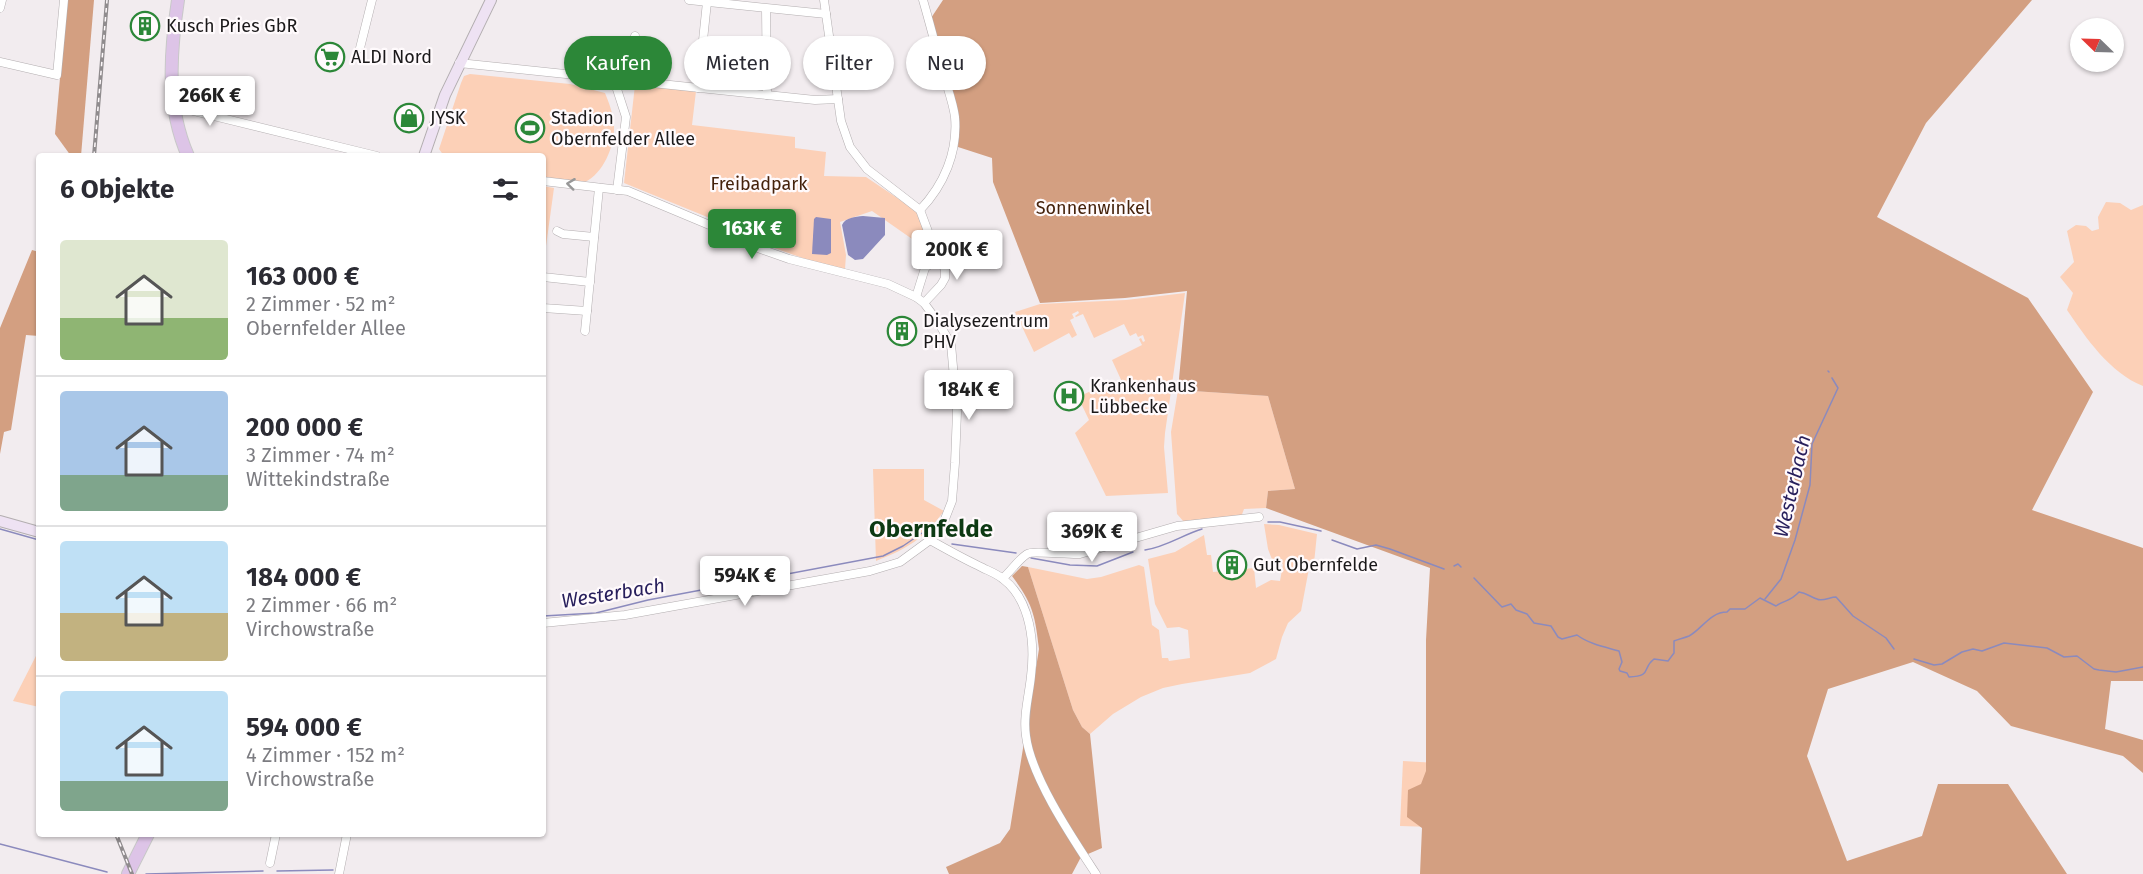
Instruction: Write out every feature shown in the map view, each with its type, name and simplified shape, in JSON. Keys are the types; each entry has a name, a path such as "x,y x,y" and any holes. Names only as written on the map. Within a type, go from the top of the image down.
{"main road":[{"path":"178,0 171,57 173,105 187,153"},
{"path":"130,872 147,837"}],"street":[{"path":"0,8 2,0"},
{"path":"0,62 57,75 64,0"},
{"path":"360,48 372,0"},
{"path":"424,153 459,63 491,0"},
{"path":"689,0 826,14"},
{"path":"825,0 844,133 858,159 876,178 920,210 938,258 945,270 945,278 941,285 924,303"},
{"path":"920,210 940,184 950,164 955,142 955,116 923,0"},
{"path":"703,36 707,2"},
{"path":"766,9 767,95"},
{"path":"459,63 564,75"},
{"path":"617,90 626,117 617,190"},
{"path":"718,90 815,100 838,99"},
{"path":"173,105 365,153"},
{"path":"546,181 617,190 642,196 731,234 754,247 789,260 888,284 916,297 924,303 951,344 957,412 952,501 943,524 930,540 900,562 870,571 625,615 546,623"},
{"path":"585,331 599,188"},
{"path":"557,231 563,234 594,237"},
{"path":"916,297 925,268 938,258"},
{"path":"546,277 590,282"},
{"path":"546,308 587,311"},
{"path":"1003,579 1026,554 1033,551 1067,555 1080,554 1177,526 1259,518"},
{"path":"0,521 36,531"},
{"path":"930,540 1003,579 1016,593 1027,614 1032,643 1032,675 1026,716 1026,735 1030,755 1059,816 1096,874"},
{"path":"270,863 275,837"},
{"path":"339,874 346,837"}],"green space":[{"path":"67,0 94,0 81,153 69,153 55,134"},
{"name":"Sonnenwinkel","path":"943,0 2032,0 1926,123 1877,217 2028,298 2093,392 2032,510 2143,548 2143,681 2111,681 2105,729 2143,740 2143,773 2123,756 2011,726 1977,691 1913,662 1828,689 1807,756 1847,861 1922,836 1938,784 2008,784 2067,874 1420,874 1422,828 1407,817 1408,790 1421,784 1426,771 1426,640 1430,568 1266,508 1268,491 1295,489 1268,396 1178,390 1187,291 1125,298 1040,303 993,182 992,158 958,147 959,122 951,90 986,90 986,36 936,36 931,18"},
{"name":"Stadion Obernfelder Allee","path":"470,74 564,83 564,90 593,90 605,93 614,125 613,141 607,158 598,172 585,182 546,177 546,153 442,153 439,149 464,76"},
{"name":"Freibadpark","path":"672,89 696,91 692,125 795,137 795,148 826,152 824,176 866,177 918,212 927,236 925,248 872,211 840,222 846,255 845,269 814,262 757,242 744,232 624,183 634,90"},
{"path":"546,187 554,188 546,246"},
{"path":"2106,202 2120,203 2131,210 2143,205 2143,386 2109,364 2082,332 2067,310 2073,293 2060,277 2074,262 2067,231 2076,225 2086,226 2092,231 2099,229 2098,217"},
{"path":"32,250 36,251 36,336 26,335 11,430 4,432 0,454 0,328"},
{"path":"1185,293 1165,433 1168,493 1106,496 1075,433 1089,420 1078,397 1108,383 1111,390 1115,388 1117,393 1123,390 1123,387 1118,389 1117,387 1123,384 1112,360 1142,345 1139,339 1145,341 1143,335 1138,337 1136,333 1130,336 1124,324 1094,338 1083,314 1075,316 1079,313 1078,311 1072,314 1074,318 1070,320 1077,335 1072,338 1069,333 1034,352 1015,312 1040,304 1126,300"},
{"path":"1178,390 1268,396 1295,489 1268,491 1266,508 1244,509 1241,517 1184,522 1177,514 1171,432"},
{"path":"873,469 924,469 924,500 944,511 915,542 876,561"},
{"path":"1264,524 1317,534 1314,563 1310,563 1301,611 1288,623 1276,659 1250,673 1163,688 1141,697 1113,714 1090,734 1082,727 1073,710 1028,567 1087,579 1139,565 1144,567 1152,625 1159,630 1162,658 1168,658 1169,661 1190,658 1188,630 1179,627 1167,628 1155,604 1148,559 1175,552 1204,535 1207,555 1211,555 1213,572 1254,568 1256,588 1271,580 1280,581 1283,564 1273,562 1268,549"},
{"path":"1022,566 1028,567 1073,710 1082,727 1090,734 1102,848 1081,857 1072,874 949,874 946,867 1000,843 1010,829 1039,649 1032,610 1025,594 1012,576"},
{"path":"36,656 36,706 13,701"},
{"path":"1403,761 1437,763 1433,827 1400,826"}],"water":[{"path":"863,216 885,218 885,235 863,259 855,260 848,255 842,225 848,219"},
{"path":"816,217 831,219 831,253 827,255 812,254"}],"waterway":[{"name":"Westerbach","path":"1765,599 1781,579 1795,540 1810,485 1812,444 1838,388 1832,378"},
{"name":"Westerbach","path":"1268,522 1280,522 1321,531"},
{"name":"Westerbach","path":"0,529 36,539"},
{"name":"Westerbach","path":"546,616 596,613 648,600 883,556 928,529"},
{"name":"Westerbach","path":"1145,550 1202,529"},
{"name":"Westerbach","path":"1332,540 1357,549 1376,545 1444,569"},
{"name":"Westerbach","path":"952,544 1016,553"},
{"name":"Westerbach","path":"1031,558 1070,565 1097,566 1133,552"},
{"name":"Westerbach","path":"1454,566 1458,564 1461,567"},
{"name":"Westerbach","path":"1474,578 1502,607 1511,604 1516,610 1527,614 1534,623 1551,626 1558,637 1562,639 1577,635 1592,643 1619,651 1622,662 1619,669 1627,673 1629,677 1644,674 1654,659 1668,661 1674,653 1674,641 1694,633 1716,615 1730,609 1745,609 1760,598 1776,606 1793,598 1799,592 1819,600 1836,597 1853,616 1886,638 1894,649"},
{"name":"Westerbach","path":"1914,659 1934,665 1942,664 1962,652 1973,649 1982,651 2004,643 2047,648 2064,657 2077,656 2094,669 2099,670 2116,672 2143,667"},
{"path":"0,844 107,872"},
{"path":"277,871 333,870"},
{"path":"146,874 263,871"}],"railway":[{"path":"94,153 107,0"},
{"path":"117,837 132,874"}],"place":[{"name":"Kusch Pries GbR","path":"145,26"},
{"name":"ALDI Nord","path":"330,57"},
{"name":"JYSK","path":"409,118"},
{"name":"Stadion Obernfelder Allee","path":"530,128"},
{"name":"Dialysezentrum PHV","path":"902,331"},
{"name":"Krankenhaus Lübbecke","path":"1069,396"},
{"name":"Gut Obernfelde","path":"1232,565"}],"district":[{"name":"Obernfelde","path":"931,529"}]}
